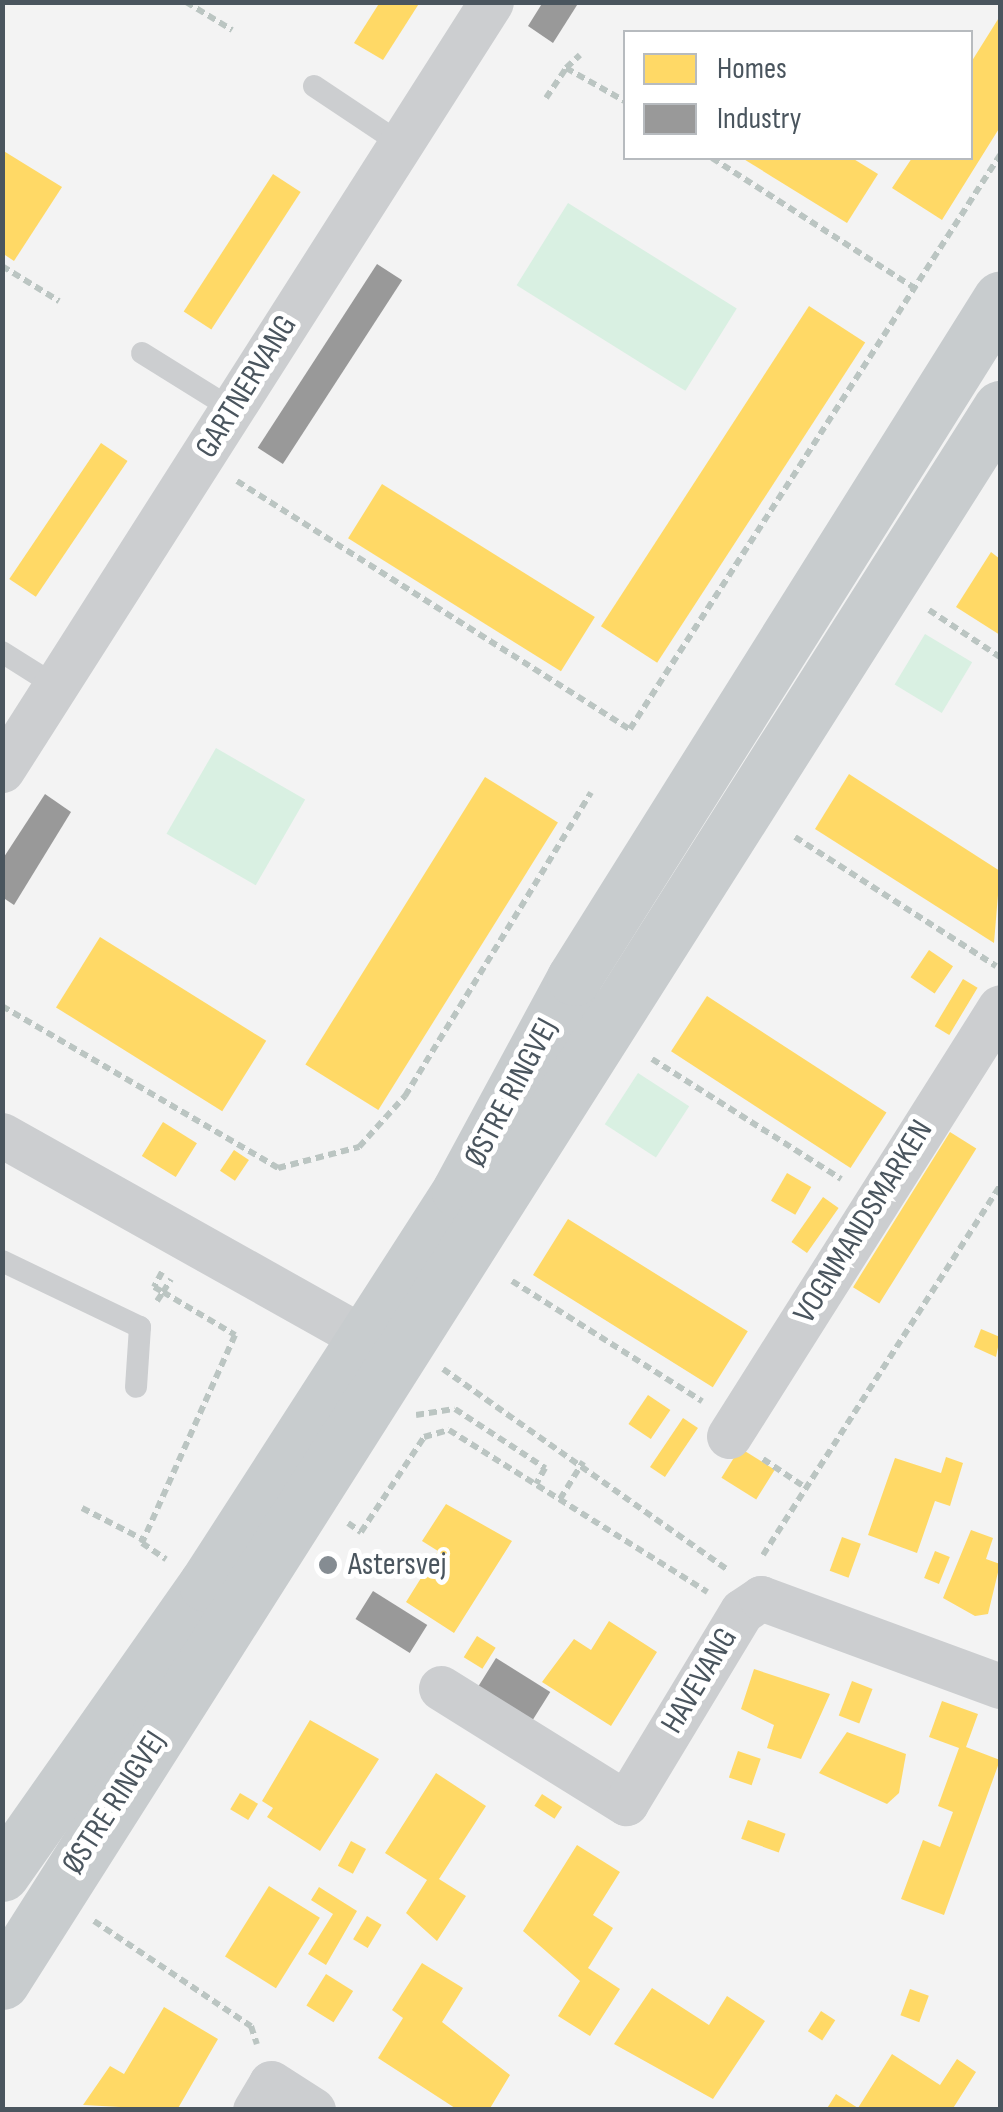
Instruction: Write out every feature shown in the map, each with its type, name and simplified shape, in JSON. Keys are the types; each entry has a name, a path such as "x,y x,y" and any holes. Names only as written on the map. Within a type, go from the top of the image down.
{"main road":[{"name":"ØSTRE RINGVEJ","path":"2,1874 206,1584 459,1191 574,978 1000,299"},
{"name":"ØSTRE RINGVEJ","path":"2,1982 393,1405 1000,408"}],"street":[{"name":"GARTNERVANG","path":"2,770 490,2"},
{"name":"VOGNMANDSMARKEN","path":"733,1429 1000,1007"},
{"path":"2,1134 365,1339 376,1353 393,1405"},
{"name":"HAVEVANG","path":"440,1688 626,1802 750,1602 773,1602 1000,1686"},
{"path":"263,2096 313,2110"}],"lane":[{"path":"314,86 401,144"},
{"path":"142,352 232,410"},
{"path":"2,652 56,686"},
{"path":"2,1260 140,1328 136,1387"}],"path":[{"path":"186,2 232,30"},
{"path":"546,98 580,55"},
{"path":"566,68 623,100"},
{"path":"201,458 630,729 1000,155"},
{"path":"715,160 916,289"},
{"path":"2,266 59,301"},
{"path":"929,610 1000,657"},
{"path":"2,1006 278,1168 359,1147 406,1096 591,793"},
{"path":"795,837 1000,968"},
{"path":"652,1060 878,1200"},
{"path":"750,1602 758,1562 1000,1186"},
{"path":"512,1281 733,1429"},
{"path":"140,1328 163,1292 235,1335 144,1540"},
{"path":"426,1358 584,1462 622,1500 733,1572 750,1602"},
{"path":"393,1405 454,1409 545,1468 536,1484"},
{"path":"348,1523 362,1532 424,1436 449,1430 720,1600 750,1602"},
{"path":"560,1500 584,1462"},
{"path":"82,1508 144,1540 206,1584"},
{"path":"80,1914 251,2026 263,2096"}],"green space":[{"path":"568,203 737,308 685,391 517,285"},
{"path":"925,634 972,662 942,713 895,685"},
{"path":"216,748 305,800 256,885 166,834"},
{"path":"638,1073 689,1106 656,1157 605,1124"}],"building: Homes":[{"path":"380,2 420,2 383,60 354,43"},
{"path":"1000,16 1000,127 942,220 892,188 911,160 973,160 973,59"},
{"path":"2,150 62,187 14,261 2,253"},
{"path":"745,160 855,160 878,174 847,223"},
{"path":"273,174 301,192 211,330 184,312"},
{"path":"809,306 865,342 657,663 601,626"},
{"path":"101,443 128,461 36,597 9,579"},
{"path":"382,484 595,617 561,671 348,538"},
{"path":"991,552 1000,559 1000,635 956,607"},
{"path":"849,774 1000,871 994,943 815,829"},
{"path":"485,777 558,823 378,1110 305,1064"},
{"path":"100,937 266,1041 222,1111 56,1007"},
{"path":"929,950 953,966 935,994 911,977"},
{"path":"963,979 978,988 949,1035 935,1026"},
{"path":"707,996 886,1113 851,1168 671,1051"},
{"path":"163,1122 197,1143 176,1177 142,1156"},
{"path":"950,1132 976,1148 879,1304 853,1287"},
{"path":"234,1150 249,1160 235,1181 220,1171"},
{"path":"787,1173 811,1187 795,1215 771,1201"},
{"path":"823,1197 839,1208 807,1253 791,1242"},
{"path":"568,1219 748,1331 713,1387 533,1275"},
{"path":"981,1329 1000,1337 996,1357 974,1347"},
{"path":"648,1395 670,1410 651,1439 628,1424"},
{"path":"683,1418 698,1428 665,1477 650,1467"},
{"path":"740,1448 775,1470 756,1499 721,1478"},
{"path":"946,1457 963,1463 950,1506 935,1501 917,1553 868,1535 895,1458 941,1473"},
{"path":"446,1504 512,1541 454,1633 406,1602 438,1551 422,1541"},
{"path":"971,1530 993,1538 986,1559 1000,1564 988,1614 975,1616 943,1598"},
{"path":"842,1537 861,1544 848,1578 830,1571"},
{"path":"935,1551 950,1557 939,1584 924,1578"},
{"path":"609,1621 657,1652 611,1726 542,1682 574,1639 591,1650"},
{"path":"477,1636 496,1648 482,1669 464,1657"},
{"path":"754,1669 830,1694 801,1759 767,1748 774,1725 741,1709"},
{"path":"852,1681 873,1689 859,1723 839,1716"},
{"path":"942,1701 978,1714 966,1747 1000,1760 944,1915 901,1899 923,1840 940,1847 953,1812 938,1806 959,1748 929,1737"},
{"path":"310,1720 379,1759 320,1851 267,1817 273,1808 262,1801"},
{"path":"847,1732 906,1754 899,1793 887,1804 819,1773"},
{"path":"738,1751 761,1759 752,1785 729,1777"},
{"path":"436,1773 486,1806 439,1879 466,1896 437,1941 406,1913 427,1880 385,1853"},
{"path":"240,1793 258,1804 248,1820 230,1809"},
{"path":"542,1794 562,1807 555,1819 534,1806"},
{"path":"748,1820 786,1834 779,1852 741,1839"},
{"path":"351,1841 366,1849 353,1874 338,1866"},
{"path":"577,1845 620,1872 593,1915 613,1928 588,1968 620,1989 590,2036 558,2016 580,1981 523,1931"},
{"path":"269,1886 320,1918 276,1988 225,1956"},
{"path":"319,1887 357,1911 326,1965 308,1954 333,1914 311,1900"},
{"path":"367,1916 382,1925 368,1948 353,1939"},
{"path":"422,1963 463,1988 442,2022 510,2075 489,2110 458,2110 378,2058 403,2018 392,2010"},
{"path":"326,1974 353,1991 334,2022 306,2005"},
{"path":"652,1988 709,2025 727,1996 765,2021 713,2099 614,2044"},
{"path":"910,1989 929,1996 919,2022 900,2015"},
{"path":"164,2007 218,2039 177,2110 83,2105 110,2066 124,2074"},
{"path":"821,2011 835,2020 822,2040 808,2031"},
{"path":"892,2054 940,2085 957,2059 976,2072 952,2110 826,2110 836,2094 858,2108"}],"building: Industry":[{"path":"543,2 579,2 553,43 528,26"},
{"path":"377,264 402,280 283,464 258,448"},
{"path":"45,794 71,812 14,905 2,897 2,860"},
{"path":"373,1591 427,1625 410,1653 356,1619"},
{"path":"496,1658 550,1692 532,1722 477,1688"}],"place":[{"name":"Astersvej","path":"328,1565"}]}
